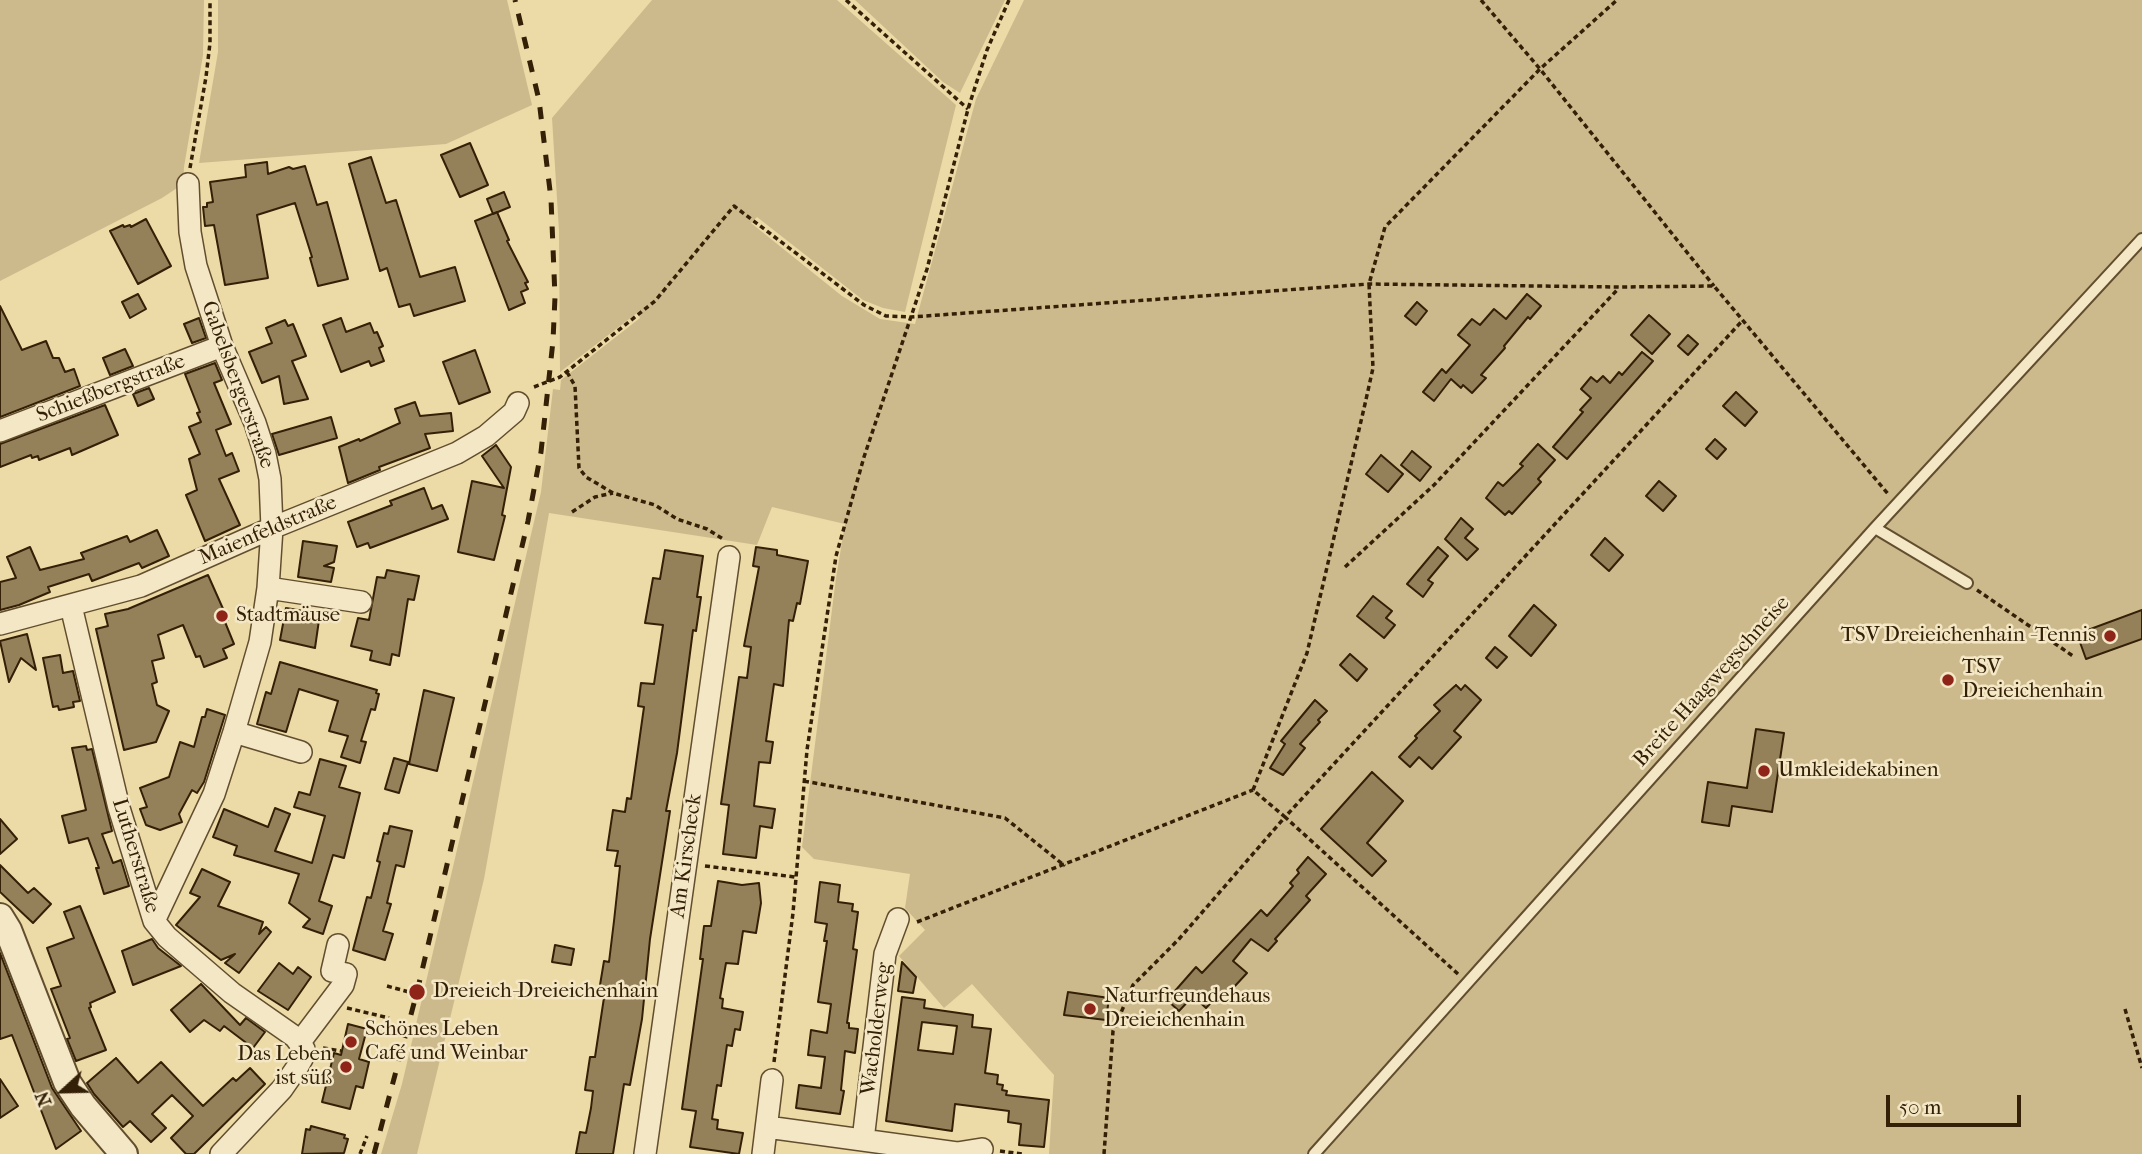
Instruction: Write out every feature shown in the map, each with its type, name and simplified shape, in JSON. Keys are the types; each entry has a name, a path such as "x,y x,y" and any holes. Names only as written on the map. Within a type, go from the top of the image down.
{"street":[{"name":"Gabelsbergerstraße","path":"155,921 214,794 234,732 260,642 268,588 272,528 270,479 265,454 255,423 222,346 196,265 190,232 188,184"},
{"name":"Schießbergstraße","path":"0,431 222,346"},
{"name":"Maienfeldstraße","path":"0,624 141,586 272,528 457,453 486,436 514,412 518,404"},
{"name":"Am Kirscheck","path":"645,1154 729,557"},
{"path":"268,588 361,602"},
{"name":"Lutherstraße","path":"71,606 119,808 155,921 160,930 232,993 300,1042"},
{"path":"234,732 301,752"},
{"path":"0,917 8,930 67,1082 83,1106 124,1154"},
{"name":"Wacholderweg","path":"863,1140 886,954 898,919"},
{"path":"221,1154 282,1089 304,1055 300,1042 343,985 346,974 332,971 338,945"},
{"path":"763,1154 772,1080"},
{"path":"767,1127 957,1153 982,1149"}],"lane":[{"name":"Breite Haagwegschneise","path":"1314,1154 1875,528 2142,239"},
{"path":"1875,528 1967,583"}],"path":[{"path":"188,184 206,77 210,43 210,0"},
{"path":"846,0 968,109"},
{"path":"772,1080 804,781 836,556 864,457 927,269 968,109 987,50 1009,0"},
{"path":"1481,0 1540,69 1742,321 1897,505"},
{"path":"898,919 919,923 1253,790 1307,653 1373,368 1368,285 1385,227 1540,69 1617,0"},
{"path":"534,387 560,377 655,301 734,206 864,305 886,316 911,317 1368,285 1714,286"},
{"path":"1345,567 1434,485 1619,287"},
{"path":"1104,1154 1113,1031 1133,985 1179,939 1285,817 1742,321"},
{"path":"567,372 575,386 579,468 586,477 612,493 655,505 677,519 722,537 729,557"},
{"path":"572,512 595,497 612,493"},
{"path":"1967,583 2073,656"},
{"path":"804,781 1005,818 1065,866"},
{"path":"1253,790 1468,983"},
{"path":"686,864 795,877"},
{"path":"387,986 409,992"},
{"path":"328,1004 389,1018"},
{"path":"2125,1009 2142,1068"},
{"path":"360,1154 367,1136"}],"shaded area":[{"path":"0,0 204,0 203,55 183,184 162,198 0,281"},
{"path":"218,0 507,0 532,105 446,144 199,163 218,52"},
{"path":"652,0 837,0 956,105 905,312 883,308 863,300 757,217 751,223 842,296 880,319 915,324 976,99 1024,0 2142,0 2142,1154 1049,1154 1054,1075 972,984 944,1008 899,956 925,930 905,908 910,874 814,859 802,847 845,524 772,507 757,545 549,513 484,879 417,1154 381,1154 402,1084 541,492 553,389 560,390 561,380 640,318 637,313 560,372 559,231 552,118"},
{"path":"855,0 1005,0 960,93 943,82"}],"building":[{"path":"470,143 488,185 460,197 441,155"},
{"path":"371,157 386,203 396,200 420,277 455,267 465,301 414,316 410,304 399,307 387,268 380,271 349,164"},
{"path":"267,162 268,174 289,167 293,169 305,166 317,205 327,202 348,279 318,286 295,203 257,215 268,278 225,285 214,225 205,226 203,207 213,202 210,182 246,177 245,165"},
{"path":"504,192 510,207 493,214 487,199"},
{"path":"497,212 509,240 507,241 528,282 525,283 528,289 521,292 525,303 509,310 475,221"},
{"path":"146,219 171,266 138,284 110,231 123,225 131,227"},
{"path":"138,294 146,309 130,318 122,302"},
{"path":"1527,294 1541,306 1530,319 1528,317 1481,375 1486,378 1472,393 1451,379 1434,401 1423,392 1442,369 1446,373 1470,345 1458,335 1472,319 1480,325 1494,309 1506,319"},
{"path":"1417,302 1427,311 1416,325 1405,316"},
{"path":"0,306 22,350 46,341 53,358 59,358 65,372 74,369 80,386 0,417"},
{"path":"1649,315 1670,334 1652,354 1631,335"},
{"path":"199,318 206,338 192,343 184,324"},
{"path":"341,318 346,332 370,323 383,346 379,348 384,361 371,366 369,361 341,372 323,325"},
{"path":"285,320 288,326 293,324 306,356 292,361 308,399 284,404 279,376 262,383 249,352 272,343 266,328"},
{"path":"1688,335 1698,344 1688,355 1678,346"},
{"path":"125,349 133,366 110,375 103,358"},
{"path":"475,350 490,392 459,404 443,362"},
{"path":"1642,352 1653,361 1567,459 1553,447 1583,412 1580,410 1591,398 1581,389 1591,377 1597,382 1603,376 1610,383 1619,372 1622,375"},
{"path":"215,363 222,380 214,383 231,424 216,430 226,456 232,453 239,471 219,479 240,525 205,541 186,495 197,490 189,459 200,454 189,427 201,422 197,413 200,412 185,374"},
{"path":"149,388 154,399 138,406 133,394"},
{"path":"1736,392 1757,412 1745,426 1723,406"},
{"path":"415,402 420,416 451,413 453,431 425,434 430,448 379,467 380,470 348,483 339,447 359,439 360,441 400,423 395,409"},
{"path":"105,405 118,435 72,455 70,448 39,460 38,456 32,458 31,455 0,467 0,444"},
{"path":"331,417 337,438 279,455 272,434"},
{"path":"1715,439 1726,449 1717,459 1706,449"},
{"path":"1538,444 1555,460 1538,479 1541,482 1512,514 1509,511 1505,515 1486,498 1498,482 1503,486 1523,466 1520,464"},
{"path":"496,445 511,467 502,515 505,516 494,560 458,552 472,481 504,488 482,456"},
{"path":"1412,451 1431,467 1420,481 1401,465"},
{"path":"1381,455 1403,474 1388,492 1366,474"},
{"path":"1659,481 1676,496 1663,511 1646,496"},
{"path":"424,488 432,509 442,505 448,519 370,548 368,543 357,547 348,522 392,505 390,501"},
{"path":"1461,518 1473,529 1465,538 1478,549 1467,560 1445,539"},
{"path":"157,530 169,556 142,568 139,563 92,581 89,574 48,587 50,592 0,610 0,582 16,578 7,557 30,547 40,570 84,559 81,553 127,536 130,542"},
{"path":"1605,538 1623,555 1609,571 1591,555"},
{"path":"303,541 337,546 334,562 324,566 334,568 331,582 298,577"},
{"path":"756,547 777,550 777,555 808,561 800,604 797,603 793,621 789,620 783,686 774,684 766,741 773,742 770,763 759,762 754,806 775,809 772,828 760,826 756,858 723,854 729,805 721,804 739,677 747,678 751,647 744,646 759,567 753,566"},
{"path":"1438,547 1448,556 1428,580 1433,583 1423,597 1407,584"},
{"path":"665,550 703,556 697,597 701,597 696,631 693,630 677,753 666,811 670,811 650,939 642,1019 630,1085 624,1084 613,1154 576,1154 580,1132 586,1133 591,1108 593,1091 585,1090 590,1057 595,1057 605,991 599,991 604,961 609,962 620,866 615,866 618,851 607,850 613,810 625,812 627,798 631,799 644,707 638,706 641,683 654,684 663,625 645,623 653,578 660,579"},
{"path":"387,570 419,576 414,600 408,599 399,656 392,654 390,665 370,660 372,651 351,646 358,618 369,620 377,577 385,578"},
{"path":"208,575 228,620 225,622 234,644 223,649 227,658 204,667 200,656 196,657 183,625 158,635 164,658 152,661 157,682 152,684 157,705 169,711 156,742 124,750 96,629 108,626 105,614 128,609"},
{"path":"1373,596 1392,611 1386,618 1395,625 1384,638 1357,616"},
{"path":"1534,605 1556,625 1531,656 1509,636"},
{"path":"286,608 310,612 309,618 319,620 315,648 280,640"},
{"name":"TSV Dreieichenhain -Tennis","path":"2142,610 2142,639 2086,659 2077,634"},
{"path":"27,634 36,670 21,658 9,682 0,641"},
{"path":"1495,647 1507,657 1497,668 1486,658"},
{"path":"1350,654 1367,669 1357,681 1340,665"},
{"path":"60,655 63,673 73,671 80,701 73,702 74,707 59,710 58,706 53,707 43,658"},
{"path":"280,662 377,690 376,693 379,694 375,710 371,709 361,741 366,742 360,763 341,757 348,736 329,731 338,701 299,689 286,732 257,724 266,692 271,694"},
{"path":"1456,685 1461,690 1465,685 1481,700 1454,731 1461,737 1432,769 1419,757 1410,767 1399,757 1440,711 1434,705"},
{"path":"424,690 454,698 437,771 409,764"},
{"path":"1315,700 1327,711 1300,744 1305,748 1283,775 1270,768 1285,744 1281,741"},
{"path":"207,709 225,715 204,782 197,793 192,790 179,814 182,822 160,830 146,825 140,809 147,807 140,788 169,777 180,742 194,747 202,717 205,717"},
{"name":"Umkleidekabinen","path":"1756,729 1784,733 1772,812 1732,806 1729,826 1702,822 1708,782 1747,788"},
{"path":"86,746 87,750 92,749 112,831 102,834 113,863 121,860 129,886 104,894 96,868 99,868 88,838 69,843 62,816 86,810 72,748"},
{"path":"394,758 408,762 399,793 385,789"},
{"path":"320,759 346,766 339,787 360,793 344,858 333,855 319,901 332,906 323,934 303,927 310,919 289,903 299,874 234,855 237,846 213,837 224,809 268,827 275,808 290,814 275,851 312,863 325,816 294,807 299,792 310,795"},
{"path":"1372,772 1403,801 1367,843 1386,861 1372,876 1321,829"},
{"path":"0,819 17,839 0,854"},
{"path":"390,826 412,831 404,867 396,865 387,903 391,904 383,931 393,934 385,960 353,950 367,897 371,898 384,833 388,834"},
{"path":"1308,857 1326,874 1306,896 1310,900 1275,939 1277,941 1268,951 1251,939 1233,961 1247,973 1222,1000 1217,996 1206,1008 1193,996 1179,1011 1167,1000 1196,967 1202,973 1261,910 1267,916 1293,886 1290,883"},
{"path":"0,865 28,893 34,888 51,904 33,923 0,892"},
{"path":"202,869 230,882 218,906 263,922 259,934 266,927 271,932 239,973 225,963 235,954 221,960 176,925 200,897 190,893"},
{"path":"718,881 742,885 759,883 761,903 756,933 743,931 738,964 726,963 720,998 723,999 722,1008 743,1012 740,1030 735,1029 732,1046 727,1045 721,1086 717,1085 712,1119 718,1120 717,1129 743,1133 739,1154 690,1147 696,1111 682,1109 703,959 700,959 704,926 711,926"},
{"path":"820,882 840,885 838,902 853,904 852,911 858,912 853,949 857,950 847,1023 849,1028 858,1029 855,1053 845,1051 841,1090 844,1091 840,1114 796,1108 799,1085 821,1088 825,1057 808,1055 811,1030 827,1033 831,1004 818,1002 827,941 824,941 827,924 815,922"},
{"path":"80,906 115,992 90,1003 89,1008 106,1050 76,1061 51,989 61,986 47,948 74,938 64,912"},
{"path":"152,939 158,948 181,966 133,985 122,951"},
{"path":"555,945 574,949 571,965 552,962"},
{"path":"0,953 52,1088 81,1131 56,1149 12,1035 0,1039"},
{"path":"902,962 916,977 913,993 898,991"},
{"path":"279,963 293,974 298,967 311,977 288,1010 258,991"},
{"path":"201,984 240,1025 246,1018 265,1032 253,1048 224,1026 220,1031 204,1020 190,1032 171,1010"},
{"path":"1068,992 1109,998 1106,1020 1064,1015"},
{"path":"902,997 925,1000 924,1008 973,1015 972,1027 991,1029 985,1073 998,1075 997,1084 1003,1085 1002,1090 1007,1091 1006,1095 1049,1100 1044,1147 1019,1145 1021,1124 1008,1122 1009,1111 955,1104 952,1131 886,1121","holes":["922,1022 957,1026 953,1054 918,1050"]},
{"path":"348,1024 367,1029 359,1059 369,1062 363,1088 356,1086 350,1109 322,1102 334,1053 341,1055"},
{"path":"116,1058 138,1083 161,1062 203,1106 233,1078 236,1081 250,1068 265,1084 194,1154 186,1154 171,1138 193,1116 172,1095 152,1114 166,1128 151,1142 130,1121 123,1127 94,1094 87,1083"},
{"path":"0,1079 18,1106 0,1118"},
{"path":"311,1126 345,1135 344,1138 348,1139 344,1153 302,1154 306,1129 310,1130"}],"railway":[{"path":"374,1154 417,992 528,521 541,452 555,297 551,199 539,100 515,0"}],"place":[{"name":"Stadtmäuse","path":"222,616"},
{"name":"TSV Dreieichenhain -Tennis","path":"2110,636"},
{"name":"TSV Dreieichenhain","path":"1948,680"},
{"name":"Umkleidekabinen","path":"1764,771"},
{"name":"Dreieich-Dreieichenhain","path":"417,992"},
{"name":"Naturfreundehaus Dreieichenhain","path":"1090,1009"},
{"name":"Schönes Leben Café und Weinbar","path":"351,1042"},
{"name":"Das Leben ist süß","path":"346,1067"}]}
